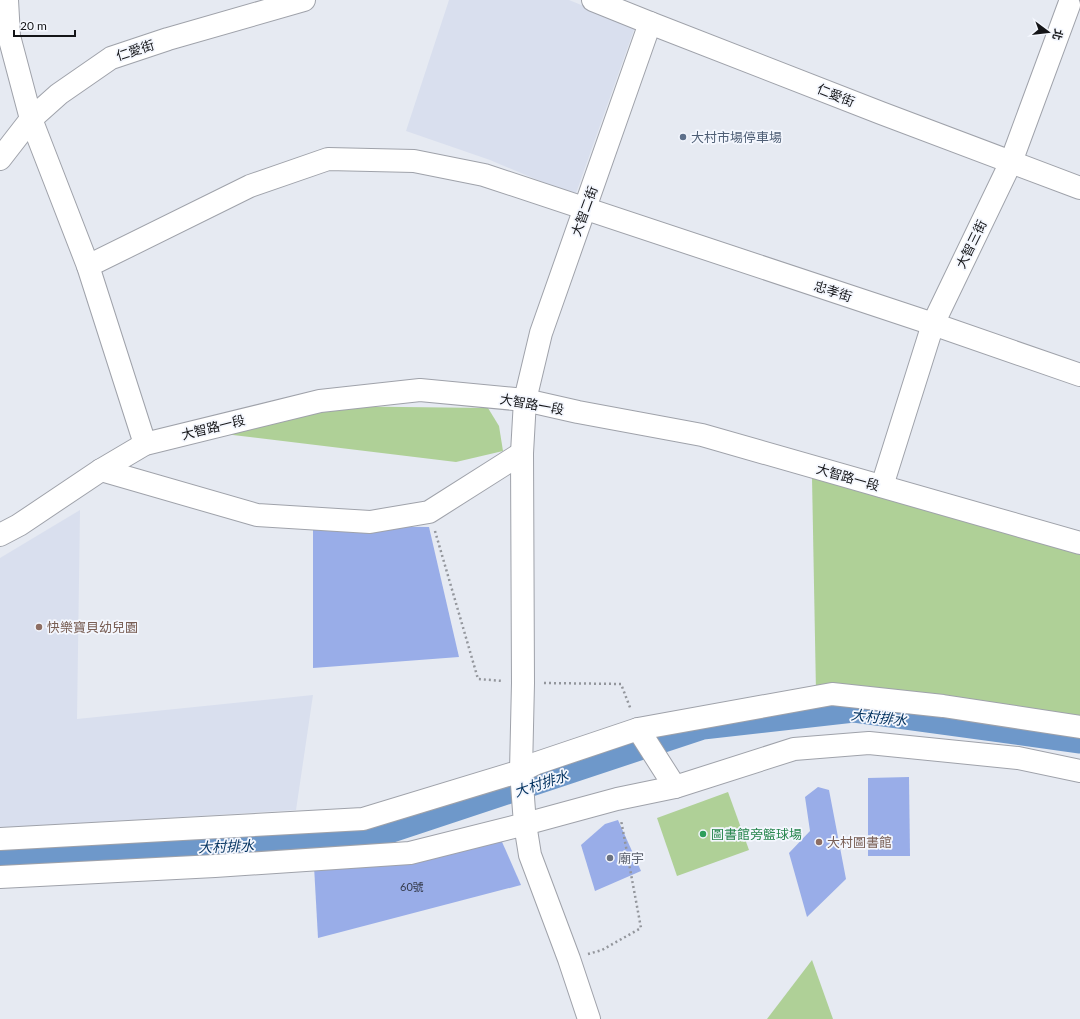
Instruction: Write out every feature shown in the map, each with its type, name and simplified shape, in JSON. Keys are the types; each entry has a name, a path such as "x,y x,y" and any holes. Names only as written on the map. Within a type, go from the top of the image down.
{"street":[{"path":"7,0 9,36 31,119 88,266 145,444"},
{"name":"仁愛街","path":"0,159 31,119 58,94 111,58 168,39 304,0"},
{"name":"仁愛街","path":"593,0 1080,188"},
{"name":"大智三街","path":"882,486 933,324 1011,162 1068,4"},
{"name":"大智二街","path":"589,1019 569,959 530,855 525,824 521,771 523,683 522,453 525,400 541,333 650,23"},
{"name":"忠孝街","path":"88,266 250,186 328,159 414,161 484,175 933,324 1080,375"},
{"name":"大智路一段","path":"0,535 19,525 101,470 145,444 320,401 420,390 525,400 578,412 702,435 1080,543"},
{"path":"101,470 257,515 370,522 429,512 522,453"},
{"path":"0,839 363,820 521,771 537,763 638,729 832,694 943,706 1080,727"},
{"path":"638,729 674,786"},
{"path":"0,877 410,853 674,786 794,749 869,743 1018,758 1080,771"}],"path":[{"path":"429,512 478,679 523,683 621,684 638,729"},
{"path":"569,959 602,950 641,928 617,800"}],"shaded area":[{"path":"449,0 569,0 635,27 575,196 490,160 406,131"},
{"name":"快樂寶貝幼兒園","path":"80,510 77,719 313,695 296,810 0,828 0,558"}],"green space":[{"path":"317,406 488,408 499,426 503,451 456,462 216,433"},
{"path":"812,477 1080,554 1080,718 816,692"},
{"name":"圖書館旁籃球場","path":"728,792 749,850 677,876 657,818"},
{"path":"812,960 833,1019 767,1019"}],"building":[{"path":"313,526 429,527 459,657 313,668"},
{"path":"909,777 910,856 868,856 868,778"},
{"name":"大村圖書館","path":"818,787 829,790 846,879 807,917 789,853 810,831 805,797"},
{"name":"廟宇","path":"618,820 641,871 595,891 581,845 605,824"},
{"path":"499,835 521,885 318,938 314,866"}],"waterway":[{"name":"大村排水","path":"0,855 368,840 703,729 854,712 1080,743"}],"place":[{"name":"大村市場停車場","path":"683,137"},
{"name":"快樂寶貝幼兒園","path":"39,627"},
{"name":"圖書館旁籃球場","path":"703,834"},
{"name":"大村圖書館","path":"819,842"},
{"name":"廟宇","path":"610,858"}]}
